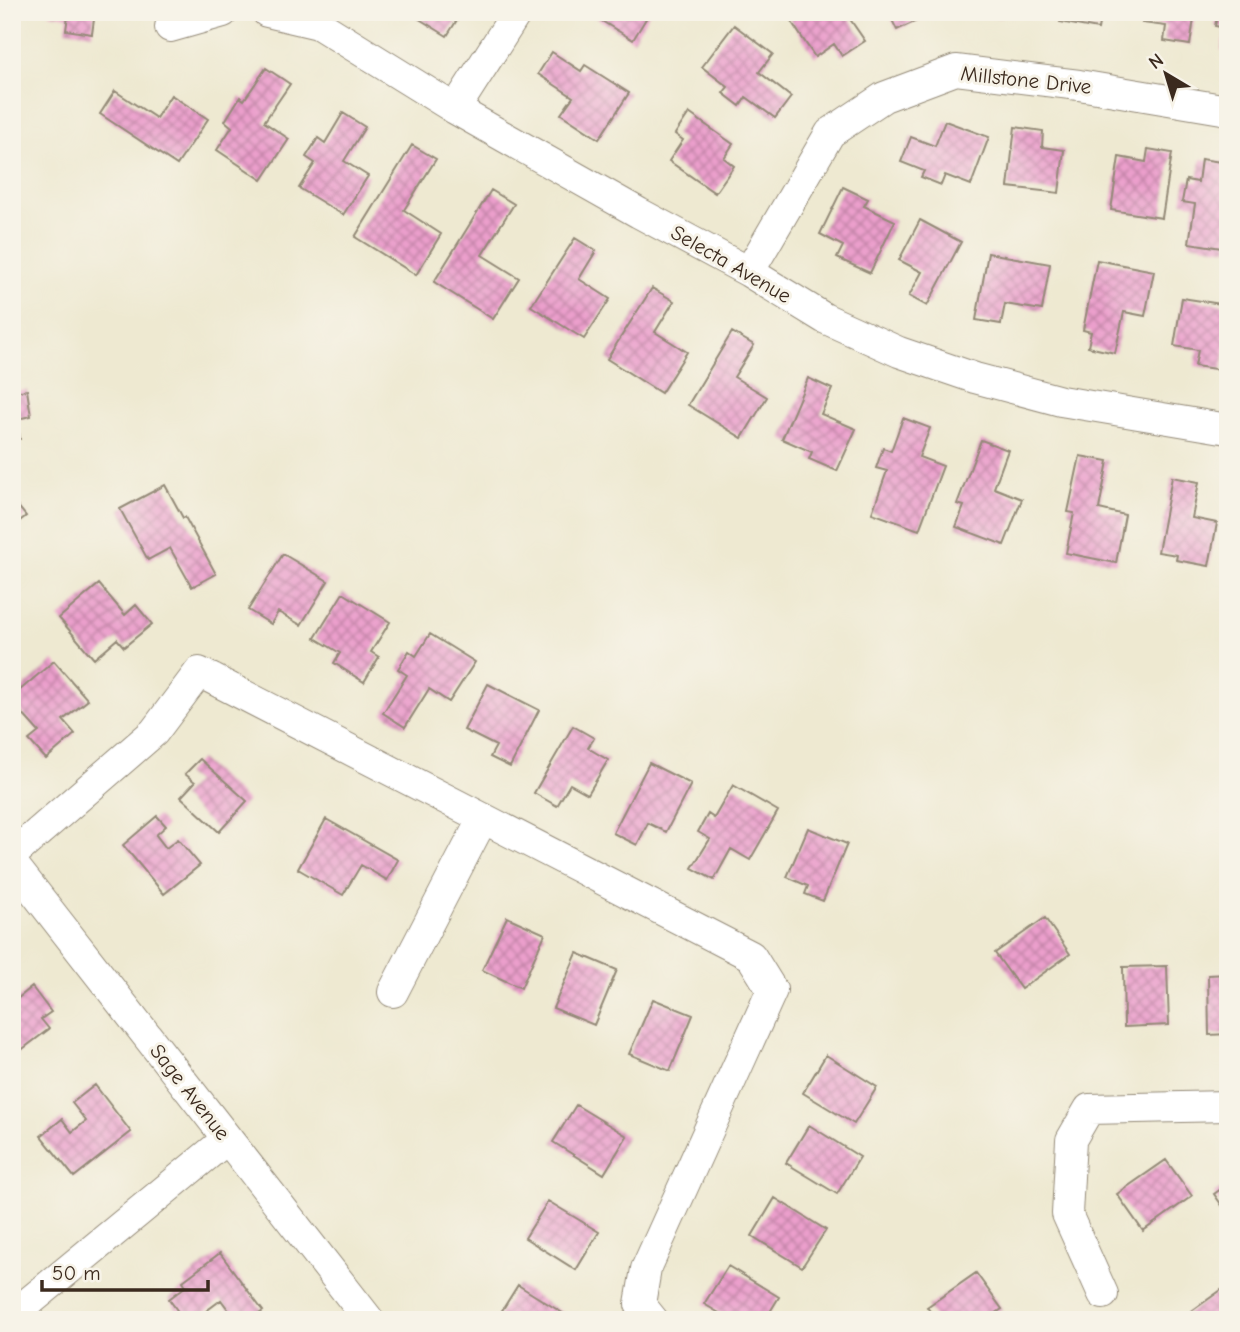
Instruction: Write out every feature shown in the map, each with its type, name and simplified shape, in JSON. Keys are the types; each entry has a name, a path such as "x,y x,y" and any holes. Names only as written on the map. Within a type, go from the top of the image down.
{"street":[{"path":"170,27 223,12"},
{"name":"Selecta Avenue","path":"267,12 318,24 456,108 639,213 749,272 824,317 899,352 975,378 1061,401 1228,429"},
{"path":"456,108 517,12"},
{"name":"Millstone Drive","path":"749,272 830,132 884,97 956,70 1079,85 1228,110"},
{"path":"12,855 154,732 199,672 751,956 772,990 646,1269 640,1304 653,1320"},
{"path":"393,992 483,818"},
{"name":"Sage Avenue","path":"12,863 369,1320"},
{"path":"1103,1294 1066,1214 1071,1140 1089,1109 1228,1106"},
{"path":"12,1316 227,1139"}],"building":[{"path":"50,12 95,12 92,34 66,30 68,16"},
{"path":"408,12 462,12 447,36"},
{"path":"587,12 650,12 633,40"},
{"path":"785,12 845,12 865,41 842,56 834,44 815,57"},
{"path":"888,12 918,12 921,19 897,30"},
{"path":"980,12 1001,12 1000,18"},
{"path":"1062,12 1101,12 1098,29 1060,22"},
{"path":"1143,12 1195,12 1190,45 1164,41 1166,26 1142,23"},
{"path":"1218,12 1228,12 1228,51 1221,50 1226,28 1215,26"},
{"path":"734,25 773,54 759,72 791,97 775,118 746,97 740,106 723,93 728,87 702,67"},
{"path":"552,52 581,71 585,65 629,93 599,139 561,114 573,97 538,74"},
{"path":"266,68 290,84 264,122 289,139 262,180 217,150 232,127 225,121 240,97 244,100"},
{"path":"115,91 156,118 171,95 208,119 177,165 100,114"},
{"path":"343,113 365,127 344,161 368,176 343,215 299,188 315,163 306,157 318,138 325,143"},
{"path":"689,113 733,144 724,158 734,166 715,193 669,161 683,140 675,134"},
{"path":"945,121 989,137 971,185 945,175 941,185 921,177 924,171 901,162 911,137 935,146"},
{"path":"1015,127 1043,131 1042,147 1064,150 1059,193 1008,187"},
{"path":"412,145 436,159 404,210 441,234 416,275 355,237"},
{"path":"1148,149 1172,153 1162,218 1111,210 1119,157 1146,162"},
{"path":"1201,159 1228,163 1224,192 1228,192 1228,249 1189,243 1195,204 1182,202 1186,180 1198,182"},
{"path":"843,187 868,199 864,206 895,221 870,273 837,258 843,246 820,234"},
{"path":"491,190 514,204 482,255 519,278 493,319 434,282"},
{"path":"920,220 961,242 927,306 909,296 922,272 899,260"},
{"path":"575,238 596,251 579,279 610,299 584,339 531,306"},
{"path":"988,253 1050,264 1042,310 1005,304 1001,324 976,320"},
{"path":"1097,260 1154,271 1145,316 1124,312 1115,353 1088,347 1091,332 1083,330"},
{"path":"652,288 674,301 655,332 687,352 661,393 607,359"},
{"path":"1182,298 1228,305 1228,333 1222,370 1195,366 1198,350 1174,346"},
{"path":"732,332 754,345 734,377 767,397 742,438 688,405"},
{"path":"808,378 832,389 821,414 856,429 837,471 809,459 812,452 782,439"},
{"path":"27,390 31,416 17,419 20,439 12,440 12,392"},
{"path":"903,418 930,428 919,457 943,466 919,530 872,513 887,471 876,468 883,448 891,451"},
{"path":"981,440 1008,450 994,488 1022,499 1004,545 956,527 964,506 957,504"},
{"path":"1080,456 1108,461 1099,509 1125,515 1116,563 1066,553 1074,513 1068,512"},
{"path":"1172,477 1199,482 1192,518 1217,523 1209,566 1176,560 1177,555 1158,552"},
{"path":"165,485 216,574 192,587 170,548 148,560 120,509"},
{"path":"12,499 26,516 12,527"},
{"path":"283,554 328,581 301,625 278,612 271,624 248,610"},
{"path":"99,584 125,615 136,605 152,624 124,647 117,639 94,659 59,618"},
{"path":"343,593 390,622 371,652 379,657 364,682 334,663 340,653 315,638"},
{"path":"430,634 475,662 449,702 429,689 405,727 383,713 407,675 398,669 409,651 416,656"},
{"path":"54,661 88,700 63,720 75,734 46,759 29,740 39,732 12,702 12,697"},
{"path":"488,684 539,710 510,767 490,757 496,746 464,730"},
{"path":"573,726 594,738 588,748 608,760 588,794 570,784 557,806 534,793"},
{"path":"200,759 247,801 219,832 181,797 195,782 185,774"},
{"path":"649,763 691,784 666,832 648,823 637,845 613,833"},
{"path":"733,785 778,811 750,860 731,849 714,880 692,868 710,839 698,832 708,814 714,818"},
{"path":"157,816 166,826 156,835 166,848 178,839 200,865 164,894 123,845"},
{"path":"326,819 398,860 387,880 361,865 343,895 298,869"},
{"path":"808,828 847,844 823,901 805,894 808,886 787,877"},
{"path":"507,917 545,934 521,988 482,970"},
{"path":"1045,918 1070,954 1021,989 995,953"},
{"path":"577,953 617,970 594,1025 553,1008"},
{"path":"1167,966 1169,1025 1124,1027 1123,967"},
{"path":"1228,974 1228,1034 1209,1035 1208,975"},
{"path":"32,987 51,1012 41,1019 49,1029 12,1057 12,1003"},
{"path":"653,999 693,1015 670,1071 629,1054"},
{"path":"826,1055 877,1087 854,1124 803,1093"},
{"path":"95,1085 131,1132 74,1177 41,1136 62,1119 72,1132 86,1121 72,1103"},
{"path":"576,1105 627,1136 604,1174 553,1142"},
{"path":"809,1125 860,1157 837,1194 786,1163"},
{"path":"1166,1160 1192,1196 1143,1231 1117,1194"},
{"path":"1228,1184 1228,1214 1214,1194"},
{"path":"775,1198 826,1230 802,1267 752,1236"},
{"path":"548,1201 599,1232 576,1270 525,1238"},
{"path":"220,1253 263,1311 251,1320 236,1320 221,1300 194,1320 184,1320 169,1299 186,1286 183,1281"},
{"path":"728,1266 779,1297 765,1320 731,1320 704,1304"},
{"path":"976,1273 1002,1309 986,1320 936,1320 927,1307"},
{"path":"518,1285 569,1317 567,1320 496,1320"},
{"path":"1224,1288 1228,1292 1228,1320 1179,1320"}]}
